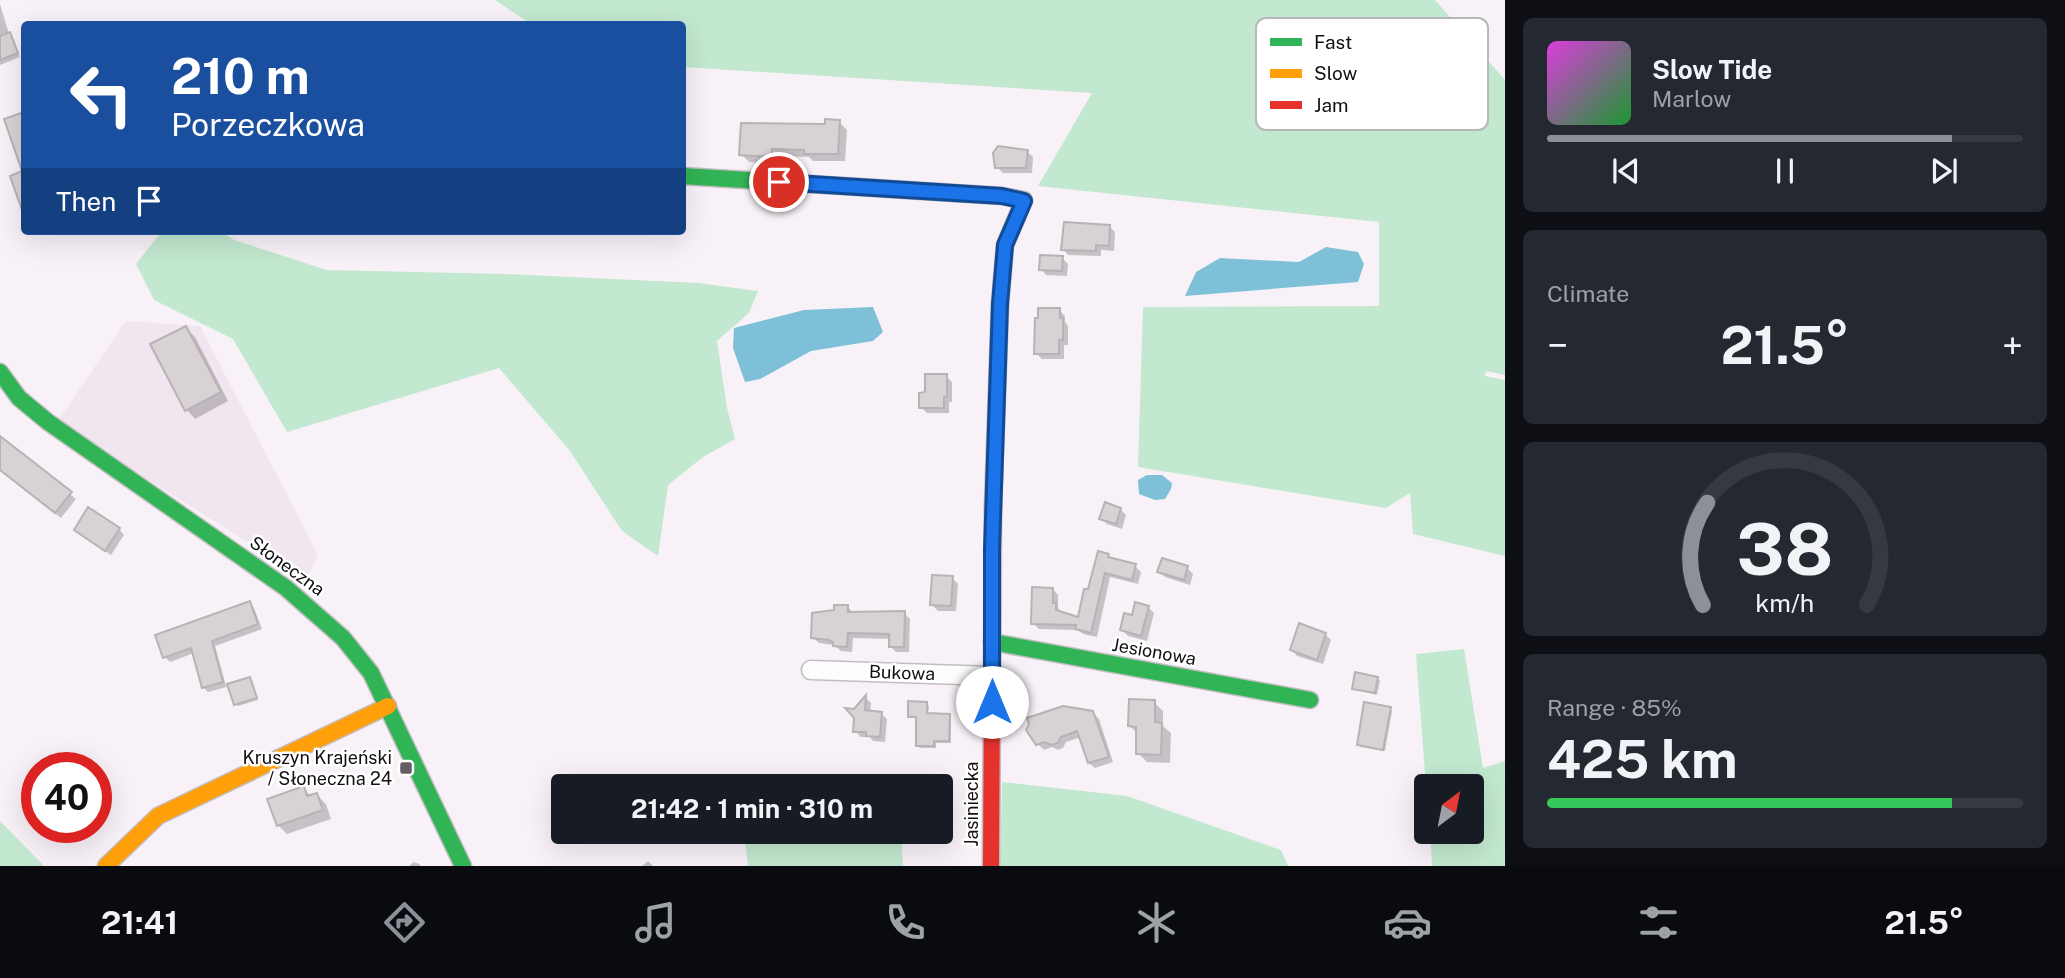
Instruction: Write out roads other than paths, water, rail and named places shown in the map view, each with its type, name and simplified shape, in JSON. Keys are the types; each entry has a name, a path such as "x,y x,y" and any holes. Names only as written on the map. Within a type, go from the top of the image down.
{"street":[{"name":"Jasiniecka","path":"686,176 1002,196 1024,201 1005,245 1000,304 992,549 991,866"},
{"name":"Słoneczna","path":"2,382 59,431 254,564 316,610 355,648 372,673 463,866"},
{"name":"Jesionowa","path":"992,642 1310,700"},
{"name":"Bukowa","path":"811,670 992,676"},
{"path":"106,866 158,816 388,706"}],"water":[{"path":"1326,247 1358,252 1364,264 1358,282 1185,296 1196,272 1220,258 1299,262"},
{"path":"873,307 883,332 873,341 811,351 760,379 745,382 733,348 734,328 804,310"},
{"path":"1147,475 1162,475 1172,483 1165,499 1155,500 1139,494 1138,480"}],"place":[{"name":"Kruszyn Krajeński / Słoneczna 24","path":"406,768"}]}
